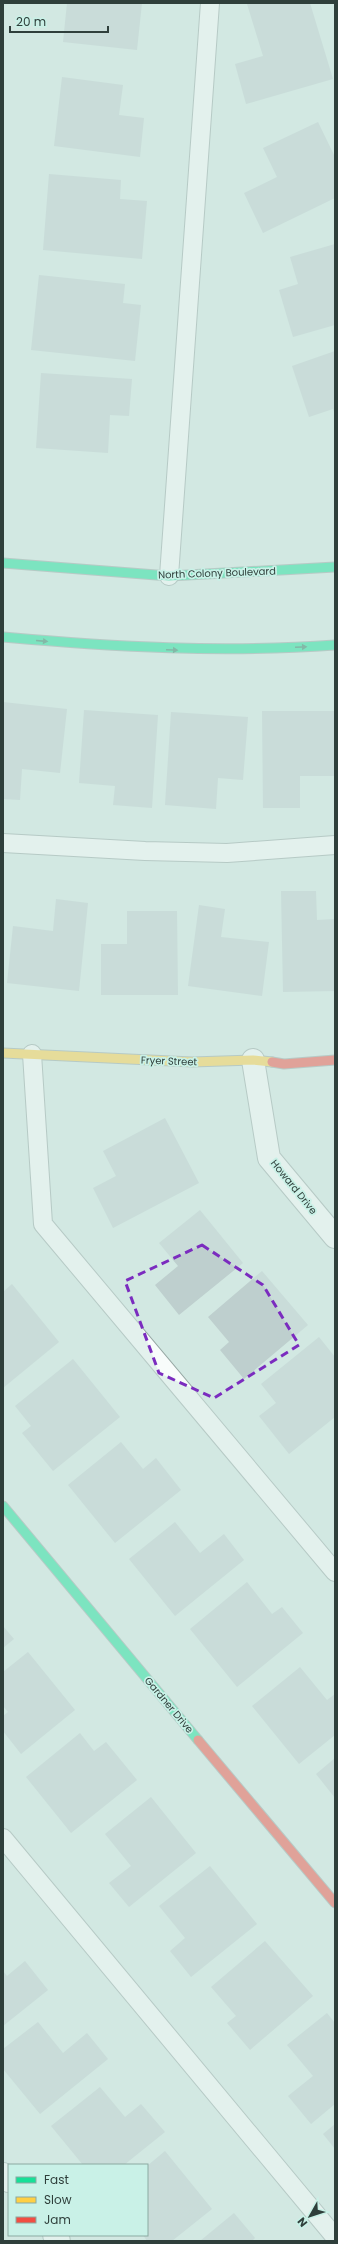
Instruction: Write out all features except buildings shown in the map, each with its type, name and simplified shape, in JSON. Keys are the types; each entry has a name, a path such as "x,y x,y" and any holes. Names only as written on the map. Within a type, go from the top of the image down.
{"street":[{"name":"North Colony Boulevard","path":"3,563 169,576 335,567"},
{"path":"3,637 141,649 204,651 335,645"},
{"name":"Fryer Street","path":"3,1053 192,1062 253,1060 284,1064 335,1060"},
{"name":"Howard Drive","path":"253,1060 270,1158 335,1237"},
{"name":"Gardner Drive","path":"3,1506 335,1903"}],"lane":[{"path":"169,576 210,3"},
{"path":"3,843 146,852 227,853 335,845"},
{"path":"32,1054 43,1224 335,1572"},
{"path":"3,1838 335,2237"}],"highlighted area":[{"path":"202,1245 263,1285 299,1345 214,1398 159,1373 125,1281"}],"traffic: fast":[{"path":"3,563 169,576 335,567"},
{"path":"3,637 86,644 210,649 252,649 335,645"},
{"path":"3,1506 198,1740"}],"traffic: slow":[{"path":"3,1053 192,1062 253,1060 272,1062"}],"traffic: jam":[{"path":"272,1062 284,1064 335,1060"},
{"path":"198,1740 335,1903"}]}
